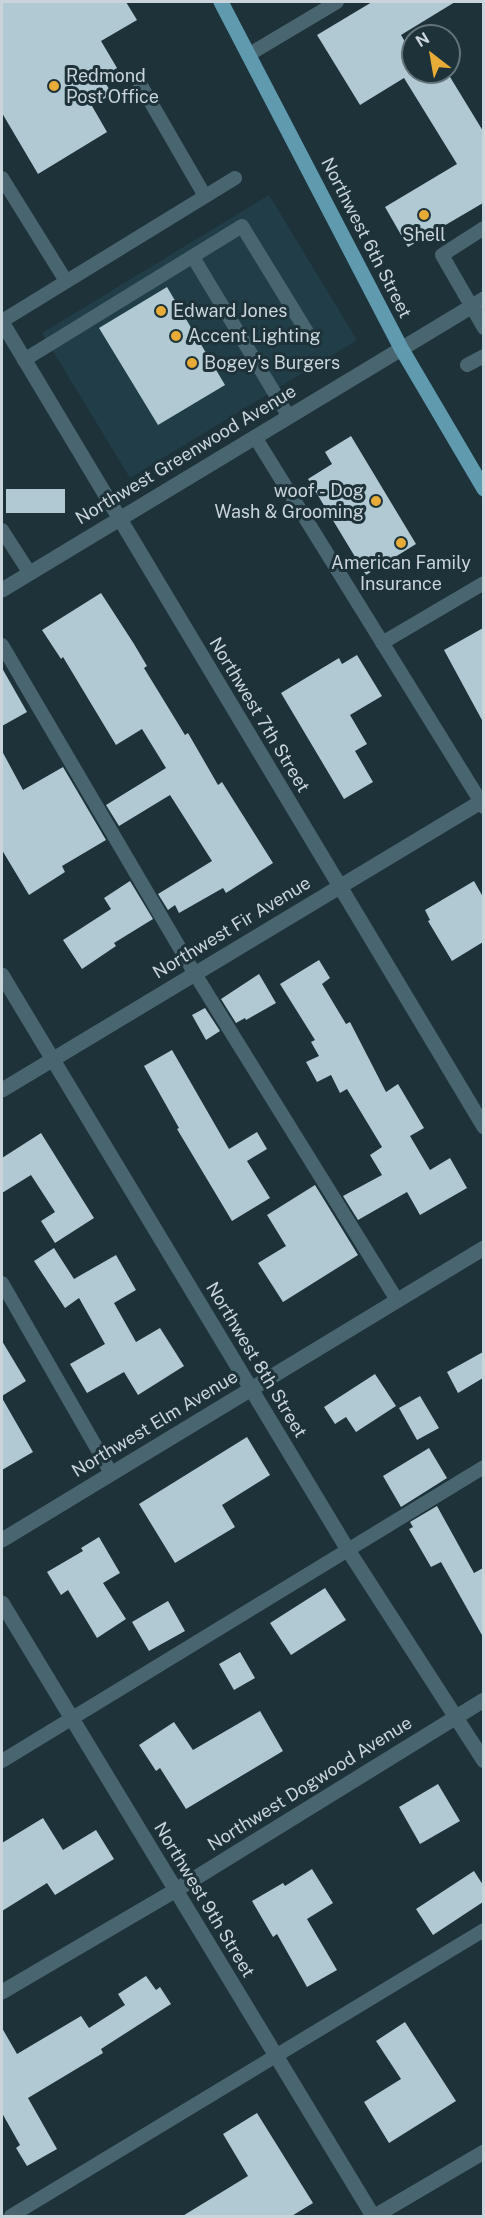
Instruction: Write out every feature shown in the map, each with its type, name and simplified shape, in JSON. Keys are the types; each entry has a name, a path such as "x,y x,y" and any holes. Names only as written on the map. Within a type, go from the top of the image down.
{"main road":[{"name":"Northwest 6th Street","path":"221,2 401,348 483,489"}],"street":[{"name":"Northwest Greenwood Avenue","path":"2,590 477,303"},
{"name":"Northwest 7th Street","path":"2,322 483,1127"},
{"name":"Northwest Fir Avenue","path":"2,1090 482,803"},
{"name":"Northwest 8th Street","path":"2,975 348,1550 483,1761"},
{"name":"Northwest Elm Avenue","path":"2,1540 483,1248"},
{"name":"Northwest 9th Street","path":"2,1603 374,2217"},
{"name":"Northwest Dogwood Avenue","path":"2,1992 176,1890 483,1700"},
{"path":"374,2217 483,2152"}],"lane":[{"path":"248,55 337,2"},
{"path":"139,82 205,196"},
{"path":"2,178 66,282"},
{"path":"2,322 235,178"},
{"path":"24,360 242,226 307,332"},
{"path":"483,228 442,255 477,303 483,328"},
{"path":"193,257 288,417"},
{"path":"467,365 483,356"},
{"path":"255,437 482,803"},
{"path":"2,530 29,572"},
{"path":"382,643 483,583"},
{"path":"2,645 195,974 397,1300"},
{"path":"2,1283 111,1473"},
{"path":"2,1761 483,1467"},
{"path":"10,2217 483,1930"}],"shaded area":[{"path":"269,195 357,340 130,478 42,333"}],"building":[{"name":"Redmond Post Office","path":"2,2 126,2 137,20 101,41 117,68 102,77 112,94 92,106 107,132 38,174 2,113"},
{"path":"372,2 455,2 419,24 401,24 401,80 360,105 317,35"},
{"path":"408,84 454,84 483,131 483,203 408,247 385,207 457,164"},
{"path":"167,287 225,385 158,425 99,328"},
{"path":"351,436 416,544 366,575 308,479 332,464 325,452"},
{"path":"6,489 65,489 65,513 6,513"},
{"path":"101,593 134,644 147,666 144,668 185,735 188,733 218,785 222,782 273,863 226,893 223,888 179,913 175,905 168,910 158,894 212,861 170,795 119,826 106,805 166,768 142,729 116,745 63,657 61,659 42,630"},
{"path":"483,628 483,722 444,650"},
{"path":"357,655 382,696 350,715 367,744 355,751 373,782 344,799 281,693 339,658 342,664"},
{"path":"2,668 27,712 2,726"},
{"path":"2,751 23,790 63,767 106,840 62,866 65,872 29,895 2,850"},
{"path":"130,881 153,919 114,943 116,946 82,969 63,940 111,909 104,898"},
{"path":"474,881 483,897 483,942 452,961 428,921 430,920 425,910"},
{"path":"319,960 330,978 322,984 346,1024 350,1022 386,1092 398,1084 424,1128 410,1136 430,1170 450,1158 467,1188 420,1215 407,1192 358,1220 343,1196 382,1175 370,1155 382,1147 347,1089 340,1093 331,1075 317,1082 306,1062 319,1056 311,1042 315,1040 280,984"},
{"path":"259,974 276,1003 236,1023 221,999"},
{"path":"205,1008 220,1031 206,1040 192,1015"},
{"path":"172,1050 229,1149 257,1132 267,1149 247,1161 270,1198 232,1221 177,1129 179,1128 144,1066"},
{"path":"41,1133 94,1218 55,1243 41,1221 55,1212 31,1175 2,1193 2,1158"},
{"path":"315,1185 358,1255 283,1302 258,1263 286,1246 267,1215"},
{"path":"54,1248 74,1279 116,1255 136,1290 114,1303 136,1342 160,1328 184,1366 138,1395 124,1372 87,1393 70,1364 105,1344 79,1298 65,1308 34,1261"},
{"path":"2,1341 26,1381 2,1396"},
{"path":"483,1352 483,1378 458,1393 447,1372"},
{"path":"375,1374 396,1406 356,1432 346,1417 335,1424 324,1407"},
{"path":"420,1396 439,1428 417,1440 399,1408"},
{"path":"2,1398 33,1452 2,1470"},
{"path":"247,1437 270,1475 222,1505 235,1527 175,1563 139,1504"},
{"path":"429,1448 447,1478 401,1507 383,1476"},
{"path":"437,1506 474,1573 483,1568 483,1637 441,1562 431,1567 409,1529 413,1527 410,1522"},
{"path":"99,1537 120,1573 103,1583 126,1619 97,1638 68,1590 61,1595 47,1572 83,1551 81,1548"},
{"path":"325,1588 346,1620 291,1655 270,1623"},
{"path":"168,1601 185,1631 149,1651 132,1622"},
{"path":"240,1652 255,1678 234,1690 219,1664"},
{"path":"260,1711 283,1751 186,1809 160,1768 156,1771 139,1745 174,1722 193,1750"},
{"path":"438,1784 460,1821 420,1844 399,1807"},
{"path":"43,1818 63,1850 96,1830 114,1859 55,1895 47,1883 2,1911 2,1843"},
{"path":"312,1869 333,1903 307,1919 337,1970 307,1987 277,1934 273,1937 252,1901 283,1883 285,1886"},
{"path":"474,1871 483,1885 483,1902 433,1935 416,1909"},
{"path":"146,1976 156,1990 160,1987 171,2004 101,2049 103,2053 28,2098 57,2149 27,2166 16,2148 20,2145 2,2113 2,2028 17,2054 81,2016 89,2028 125,2005 118,1994"},
{"path":"405,2022 456,2101 389,2143 364,2102 401,2079 376,2041"},
{"path":"257,2113 313,2203 290,2217 181,2217 248,2176 223,2134"}],"place":[{"name":"Redmond Post Office","path":"54,86"},
{"name":"Shell","path":"424,215"},
{"name":"Edward Jones","path":"161,311"},
{"name":"Accent Lighting","path":"176,336"},
{"name":"Bogey's Burgers","path":"192,363"},
{"name":"woof - Dog Wash & Grooming","path":"376,501"},
{"name":"American Family Insurance","path":"401,543"}]}
